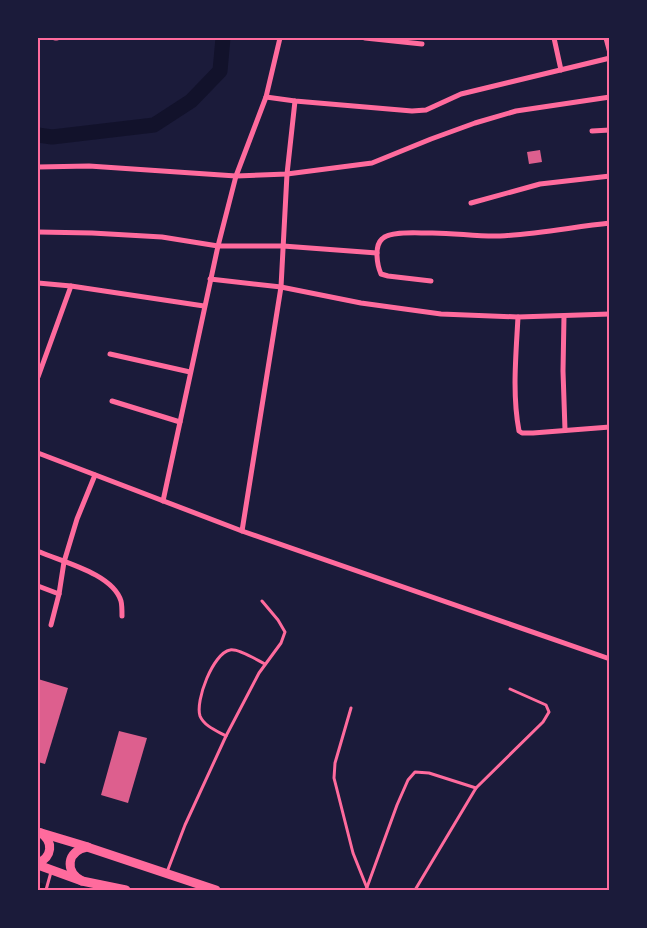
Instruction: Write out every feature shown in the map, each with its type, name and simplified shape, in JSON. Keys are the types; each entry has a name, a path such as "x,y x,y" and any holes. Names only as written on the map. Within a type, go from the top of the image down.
{"highway":[{"path":"38,832 93,848 216,891"},
{"path":"38,832 47,838 50,848 47,857 38,864 51,871 82,881 126,891"},
{"path":"82,881 72,871 70,866 72,858 82,848 93,848"}],"street":[{"path":"163,501 218,246 236,176 266,97 280,38"},
{"path":"365,38 422,44"},
{"path":"554,38 561,70"},
{"path":"606,38 609,53"},
{"path":"266,97 412,111 426,110 461,94 609,58"},
{"path":"38,167 89,166 236,176 287,174 372,163 475,123 516,111 609,97"},
{"path":"242,531 281,287 287,174 295,101"},
{"path":"592,131 609,130"},
{"path":"471,203 540,184 609,176"},
{"path":"430,281 381,274 378,268 377,253 380,241 394,234 443,232 499,236 609,223"},
{"path":"38,232 162,237 218,246 283,246 377,253"},
{"path":"210,279 281,287 361,303 441,314 518,317 609,314"},
{"path":"38,282 204,306"},
{"path":"38,377 71,286"},
{"path":"564,316 565,430"},
{"path":"518,317 515,361 519,431 522,434 609,427"},
{"path":"110,354 190,372"},
{"path":"112,401 180,422"},
{"path":"38,453 242,531 609,659"},
{"path":"51,625 64,562 94,475"},
{"path":"40,552 89,571 112,587 121,600 122,616"},
{"path":"38,586 59,594"}],"lane":[{"path":"166,874 185,825 226,736 259,674 281,643 285,632 262,601"},
{"path":"226,736 207,725 201,716 199,705 206,680 216,660 225,652 235,650 265,664"},
{"path":"415,891 476,788 543,722 549,712 546,705 510,689"},
{"path":"351,708 334,763 334,778 366,889"},
{"path":"366,889 397,805 408,780 416,772 429,773 476,788"},
{"path":"46,890 51,871"}],"building":[{"path":"540,150 542,162 529,164 527,152"},
{"path":"38,679 68,688 45,764 38,762"},
{"path":"119,731 147,738 128,803 101,795"}],"waterway":[{"path":"38,135 52,137 154,125 191,101 220,71 223,38"}]}
